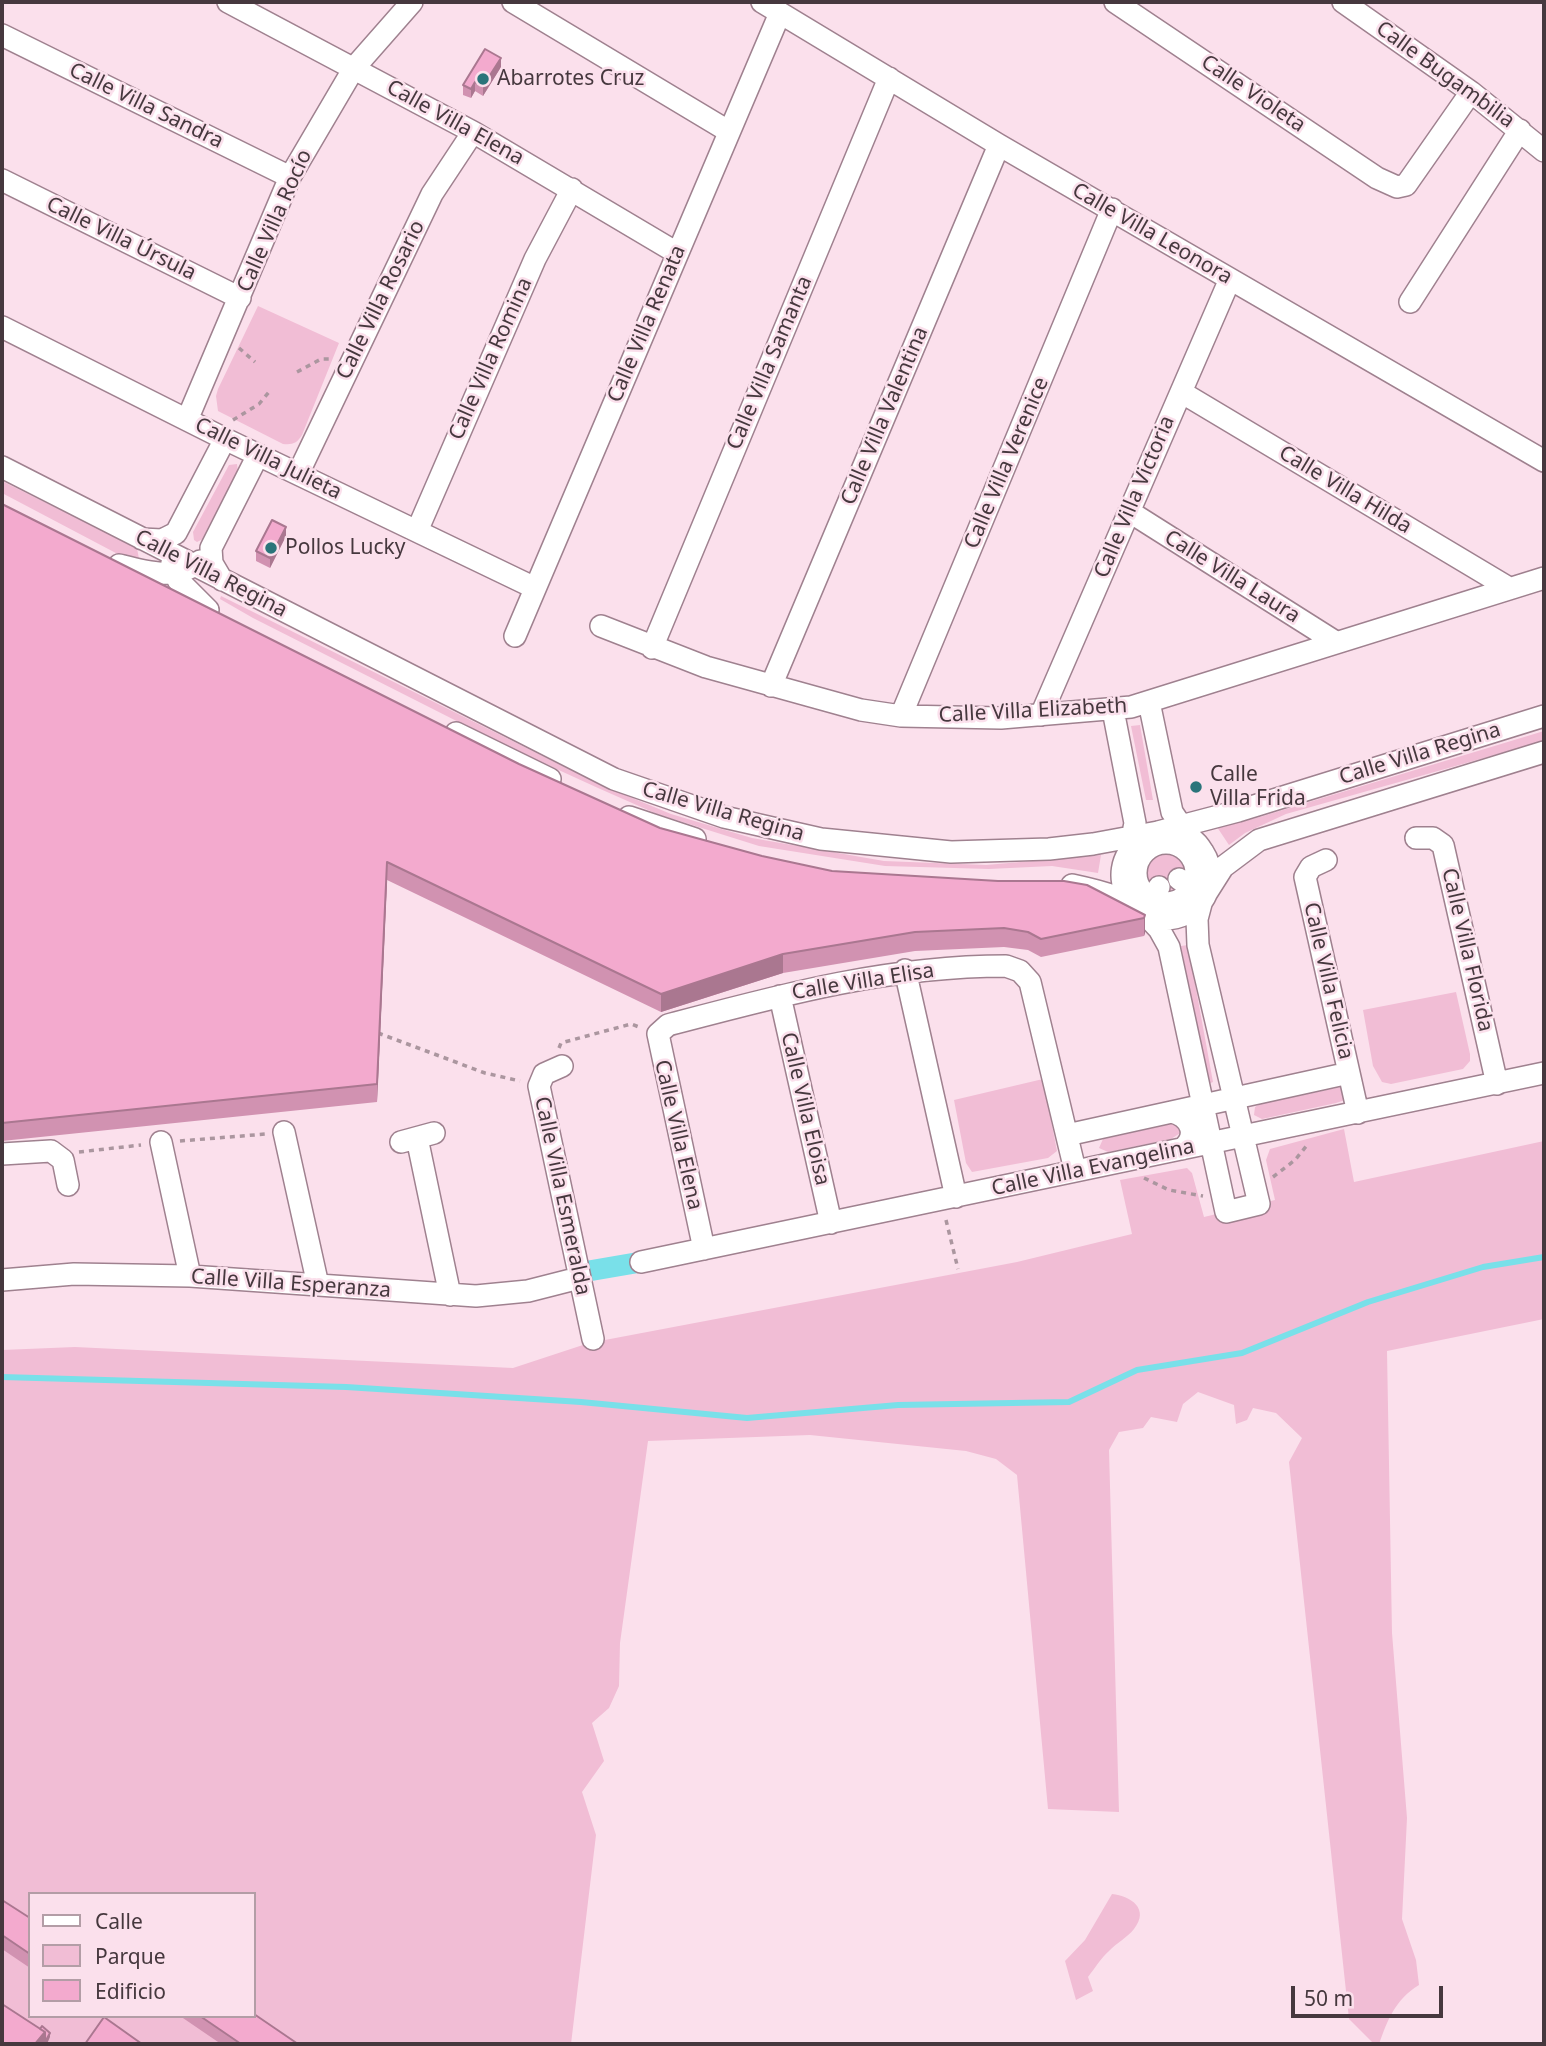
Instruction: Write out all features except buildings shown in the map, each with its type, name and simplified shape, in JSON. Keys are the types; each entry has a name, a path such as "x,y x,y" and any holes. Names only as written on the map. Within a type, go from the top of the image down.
{"street":[{"name":"Calle Villa Rocío","path":"187,419 290,177 354,68 412,2"},
{"path":"513,2 728,131"},
{"name":"Calle Violeta","path":"1115,2 1391,185 1406,185 1471,92"},
{"name":"Calle Villa Elena","path":"236,3 473,132 677,253"},
{"name":"Calle Bugambilia","path":"1354,5 1471,92 1544,151"},
{"name":"Calle Villa Renata","path":"515,636 728,131 771,7"},
{"name":"Calle Villa Leonora","path":"771,7 999,145 1544,461"},
{"name":"Calle Villa Sandra","path":"2,35 290,177"},
{"name":"Calle Villa Samanta","path":"652,648 889,78"},
{"path":"1410,302 1520,130"},
{"name":"Calle Villa Rosario","path":"298,474 432,194 473,132"},
{"name":"Calle Villa Valentina","path":"771,686 999,145"},
{"name":"Calle Villa Úrsula","path":"2,180 240,298"},
{"name":"Calle Villa Romina","path":"416,531 530,270 572,189"},
{"name":"Calle Villa Verenice","path":"901,716 1112,209"},
{"name":"Calle Villa Victoria","path":"1041,715 1230,279"},
{"name":"Calle Villa Julieta","path":"2,327 217,435 535,588"},
{"name":"Calle Villa Hilda","path":"1181,392 1509,588"},
{"path":"217,435 176,533 186,590 219,615"},
{"path":"219,615 210,602 213,591 228,582 212,563 211,548 258,455"},
{"name":"Calle Villa Regina","path":"2,467 142,539 180,564 228,582 614,779 724,817 821,839 940,851 1049,849 1164,872 1223,867 1259,840 1544,752"},
{"name":"Calle Villa Laura","path":"1130,512 1334,641"},
{"path":"119,565 142,563 147,552 142,539 162,540 176,533"},
{"path":"119,565 145,572 180,564 211,548"},
{"name":"Calle Villa Regina","path":"96,553 219,615"},
{"name":"Calle Villa Elizabeth","path":"601,626 652,648 771,686 861,710 901,716 956,719 1041,715 1113,710 1149,702 1334,641 1544,578"},
{"path":"1149,702 1172,812 1159,929 1169,947 1221,1117"},
{"path":"1113,710 1135,816 1164,872 1197,919 1221,1117"},
{"name":"Calle Villa Regina","path":"1164,872 1544,716"},
{"path":"441,725 564,786"},
{"name":"Calle Villa Regina","path":"613,810 718,847"},
{"name":"Calle Villa Florida","path":"1416,838 1433,838 1443,845 1497,1084"},
{"name":"Calle Villa Felicia","path":"1326,860 1315,864 1305,877 1358,1113"},
{"path":"1052,883 1108,894 1164,872"},
{"name":"Calle Villa Elisa","path":"663,1030 779,996 905,970 1006,965 1026,976 1030,982 1075,1170"},
{"path":"905,970 948,1198"},
{"name":"Calle Villa Eloisa","path":"779,996 831,1223"},
{"name":"Calle Villa Elena","path":"663,1030 704,1249"},
{"name":"Calle Villa Esmeralda","path":"558,1067 544,1074 539,1086 593,1339"},
{"name":"Calle Villa Evangelina","path":"641,1262 1075,1170 1349,1073"},
{"name":"Calle Villa Evangelina","path":"1067,1135 1221,1117 1358,1113 1544,1073"},
{"path":"284,1132 318,1284"},
{"path":"417,1138 450,1295"},
{"path":"160,1142 190,1276"},
{"path":"2,1154 51,1151 63,1160 68,1185"},
{"name":"Calle Villa Esperanza","path":"2,1280 74,1274 190,1276 476,1296 528,1291 579,1278"}],"path":[{"path":"298,372 321,359 350,364"},
{"path":"217,435 247,414 269,392"},
{"path":"558,1067 561,1043 631,1024 663,1030"},
{"path":"371,1031 485,1073 539,1086"},
{"path":"948,1198 958,1269"}],"green space":[{"path":"258,306 339,343 302,435 292,444 283,444 218,411 218,389"},
{"path":"237,464 238,472 205,538 197,542 193,532 229,465"},
{"path":"2,481 137,548 139,559 131,561 2,493"},
{"path":"221,596 601,785 671,814 752,838 884,861 986,865 1101,855 1098,873 1052,866 989,869 885,866 759,846 657,814 504,745 253,618 220,599"},
{"path":"1140,725 1153,800 1146,800 1131,726"},
{"path":"1544,731 1544,741 1286,814 1245,833 1229,845 1217,827 1253,819"},
{"path":"1166,841 1188,850 1197,872 1188,894 1166,903 1144,894 1135,872 1144,850"},
{"path":"1188,945 1213,1082 1208,1084 1181,946"},
{"path":"1456,992 1470,1061 1463,1069 1391,1084 1382,1082 1373,1066 1363,1010"},
{"path":"1043,1079 1057,1151 1048,1158 972,1172 966,1163 954,1100"},
{"path":"1341,1087 1345,1089 1345,1100 1336,1103 1262,1119 1254,1115 1255,1107 1260,1104"},
{"path":"1176,1123 1182,1132 1171,1139 1108,1152 1099,1148 1103,1139"},
{"path":"1344,1129 1354,1182 1544,1141 1544,1319 1387,1351 1392,1633 1407,1818 1402,1919 1416,1960 1419,1985 1398,2004 1389,2018 1379,2044 1374,2044 1349,2019 1289,1462 1302,1438 1276,1413 1253,1408 1247,1420 1236,1424 1234,1405 1198,1392 1183,1404 1177,1422 1151,1417 1143,1428 1119,1432 1109,1450 1119,1812 1048,1809 1017,1475 996,1459 966,1451 810,1435 648,1441 620,1643 619,1686 609,1708 592,1723 604,1761 582,1792 596,1835 571,2044 2,2044 2,1350 75,1347 513,1368 589,1343 1017,1262 1132,1234 1120,1180 1187,1168 1192,1173 1204,1217 1275,1200 1266,1160 1270,1149"},
{"path":"1112,1894 1126,1898 1136,1905 1140,1915 1138,1922 1131,1932 1103,1957 1088,1977 1093,1991 1076,2000 1065,1961 1085,1940"}],"waterway":[{"path":"2,1377 346,1387 581,1402 747,1418 898,1405 1069,1402 1137,1370 1242,1353 1368,1302 1483,1267 1544,1257"},
{"path":"577,1273 641,1262"}],"place":[{"name":"Abarrotes Cruz","path":"483,79"},
{"name":"Pollos Lucky","path":"271,548"},
{"name":"Calle Villa Frida","path":"1196,787"}]}
